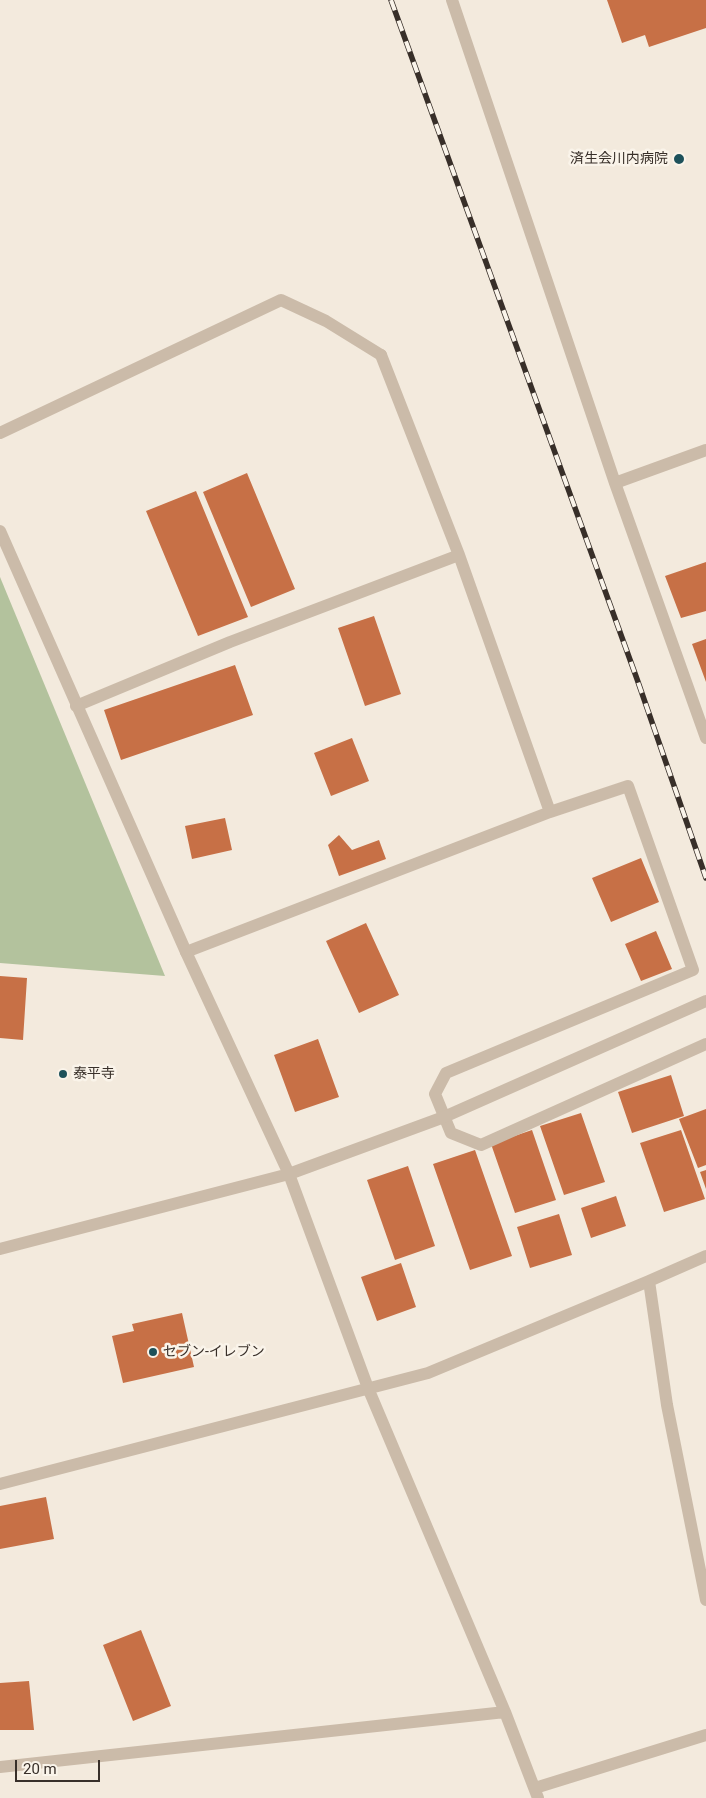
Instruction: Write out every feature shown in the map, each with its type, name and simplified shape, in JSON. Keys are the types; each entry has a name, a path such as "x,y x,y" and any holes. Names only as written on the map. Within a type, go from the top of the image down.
{"street":[{"path":"452,0 616,483 706,738"},
{"path":"0,433 281,300 326,321 381,355 459,555 550,812"},
{"path":"616,483 706,450"},
{"path":"0,531 186,952 289,1174 368,1388 506,1712 537,1793 706,1735"},
{"path":"76,706 230,642 459,555"},
{"path":"186,952 550,812 628,786 693,970 446,1073 435,1094 451,1133 481,1145 706,1044"},
{"path":"0,1249 289,1174 444,1116 706,1001"},
{"path":"0,1484 428,1373 706,1256"},
{"path":"649,1281 667,1405 706,1600"},
{"path":"0,1767 506,1712"}],"green space":[{"path":"0,577 165,976 0,963"}],"building":[{"path":"607,0 706,0 706,28 649,47 645,35 622,43"},
{"path":"247,473 295,589 251,607 203,492"},
{"path":"196,491 248,617 198,636 146,511"},
{"path":"706,562 706,611 681,618 665,576"},
{"path":"374,616 401,694 365,706 338,628"},
{"path":"706,639 706,682 692,644"},
{"path":"235,665 253,715 121,760 104,710"},
{"path":"352,738 369,781 331,796 314,753"},
{"path":"225,818 232,850 192,859 185,826"},
{"path":"339,835 352,850 379,840 386,859 339,876 328,845"},
{"path":"641,858 659,902 611,922 592,878"},
{"path":"366,923 399,995 359,1013 326,941"},
{"path":"656,931 672,969 641,981 625,944"},
{"path":"0,976 27,978 23,1040 0,1038"},
{"path":"318,1039 339,1097 295,1112 274,1055"},
{"path":"671,1075 684,1116 632,1133 618,1092"},
{"path":"706,1109 706,1165 698,1168 679,1119"},
{"path":"581,1113 605,1182 564,1195 540,1126"},
{"path":"532,1130 556,1200 515,1213 491,1144"},
{"path":"681,1130 705,1199 664,1212 640,1143"},
{"path":"475,1150 512,1256 470,1270 433,1164"},
{"path":"408,1166 435,1246 395,1260 367,1180"},
{"path":"706,1170 706,1189 700,1172"},
{"path":"616,1196 626,1226 591,1238 581,1208"},
{"path":"559,1214 572,1255 530,1268 517,1227"},
{"path":"401,1263 416,1307 377,1321 361,1277"},
{"name":"セブン-イレブン","path":"182,1313 194,1367 123,1383 112,1336 134,1331 132,1324"},
{"path":"46,1497 54,1539 0,1549 0,1506"},
{"path":"141,1630 171,1706 133,1721 103,1645"},
{"path":"29,1681 34,1730 0,1730 0,1683"}],"railway":[{"path":"391,0 637,679 706,878"}],"place":[{"name":"済生会川内病院","path":"679,159"},
{"name":"泰平寺","path":"63,1074"},
{"name":"セブン-イレブン","path":"153,1352"}]}
